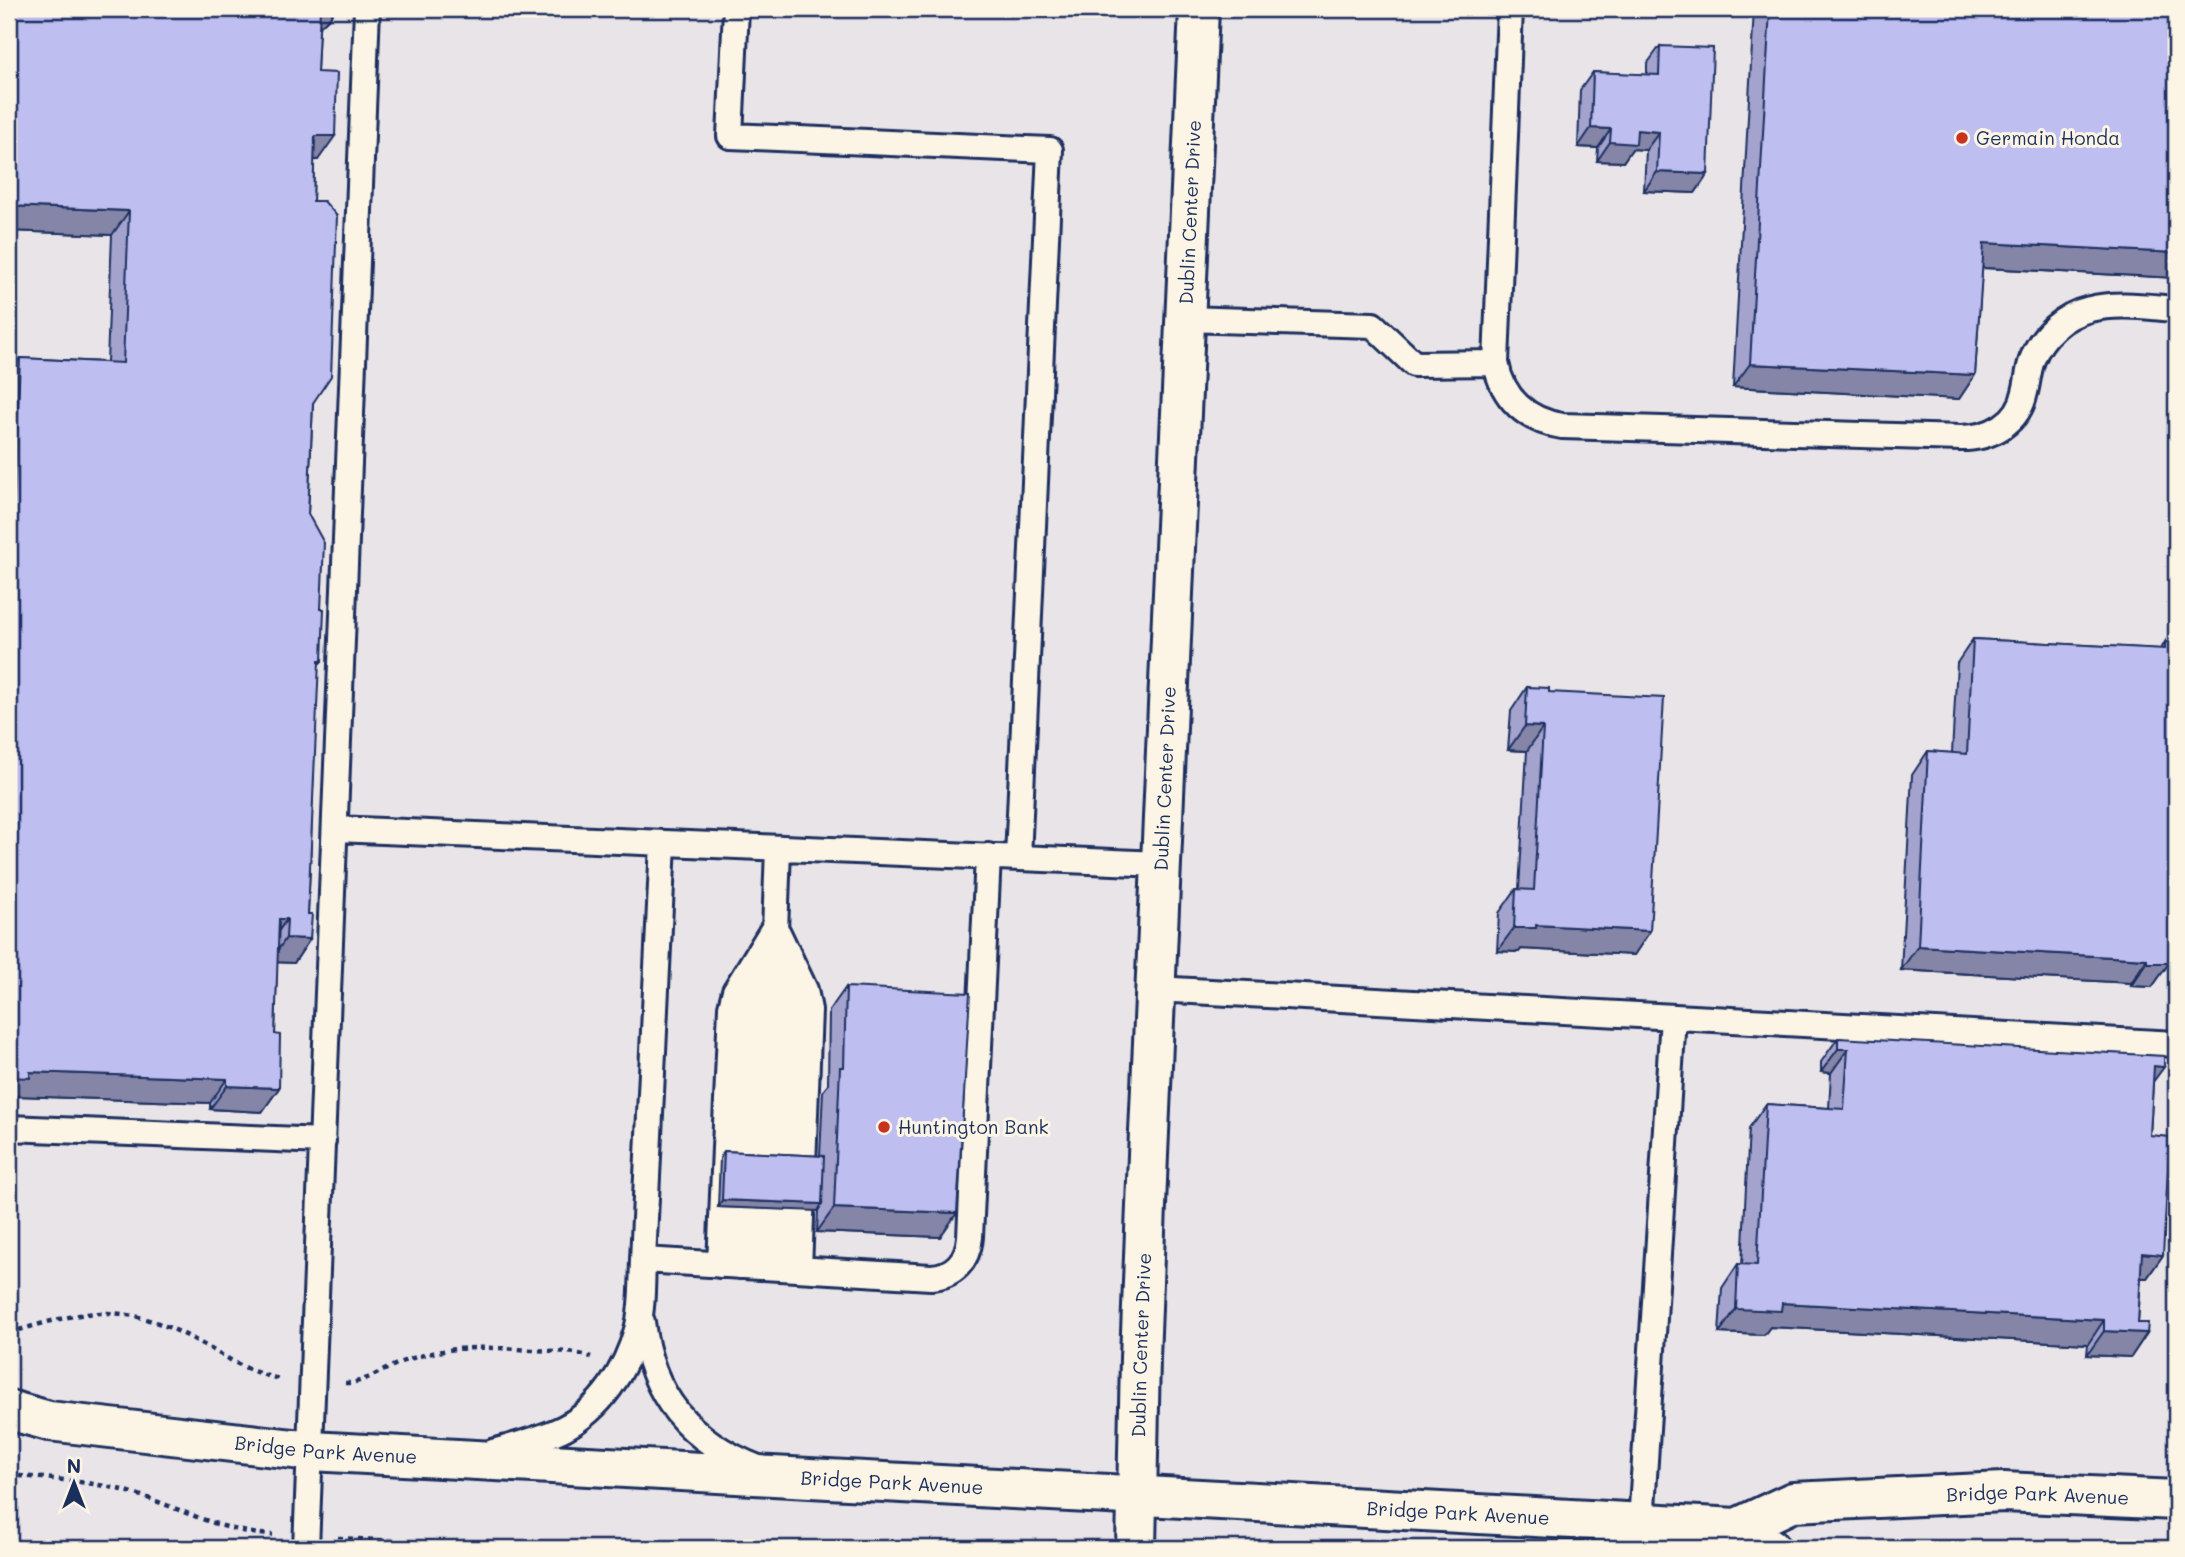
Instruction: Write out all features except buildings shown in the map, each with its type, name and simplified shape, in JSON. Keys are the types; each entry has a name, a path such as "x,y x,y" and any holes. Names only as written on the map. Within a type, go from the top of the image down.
{"street":[{"name":"Dublin Center Drive","path":"1136,1548 1160,864 1199,9"},
{"name":"Bridge Park Avenue","path":"9,1410 49,1421"},
{"name":"Bridge Park Avenue","path":"9,1422 49,1421 311,1451 1737,1528 1793,1502 2004,1492 2176,1500"},
{"name":"Bridge Park Avenue","path":"1737,1528 1770,1548"}],"lane":[{"path":"306,1548 367,9"},
{"path":"736,9 730,136 1050,150 1018,858"},
{"path":"1510,9 1496,363 1502,384 1513,402 1531,416 1551,424 1972,438 1998,430 2012,418 2023,401 2029,370 2039,345 2067,318 2091,308 2104,306 2176,309"},
{"path":"1185,320 1373,325 1414,363 1496,363"},
{"path":"336,829 1160,864"},
{"path":"447,1459 492,1452 540,1438 565,1427 597,1404 621,1369 637,1329 641,1300 663,843"},
{"path":"760,1267 779,848"},
{"path":"643,1260 936,1277 955,1269 966,1256 970,1237 988,856"},
{"path":"760,1267 808,1010 805,990 780,937 776,915"},
{"path":"760,1267 731,1007 735,991 773,930 776,915"},
{"path":"1155,989 2176,1044"},
{"path":"1640,1524 1673,1017"},
{"path":"9,1128 323,1142"},
{"path":"641,1300 648,1353 662,1389 680,1418 693,1431 733,1457 776,1474 808,1479"}],"path":[{"path":"9,1333 69,1315 93,1312 125,1314 166,1325 251,1370 284,1380"},
{"path":"353,1383 359,1383 407,1360 436,1351 461,1348 570,1353 584,1355 621,1369"},
{"path":"9,1475 72,1480 134,1493 226,1527 262,1534"},
{"path":"361,1539 533,1548"}],"shaded area":[{"path":"9,9 2176,9 2176,1548 9,1548"}],"place":[{"name":"Germain Honda","path":"1962,138"},
{"name":"Huntington Bank","path":"884,1127"}]}
